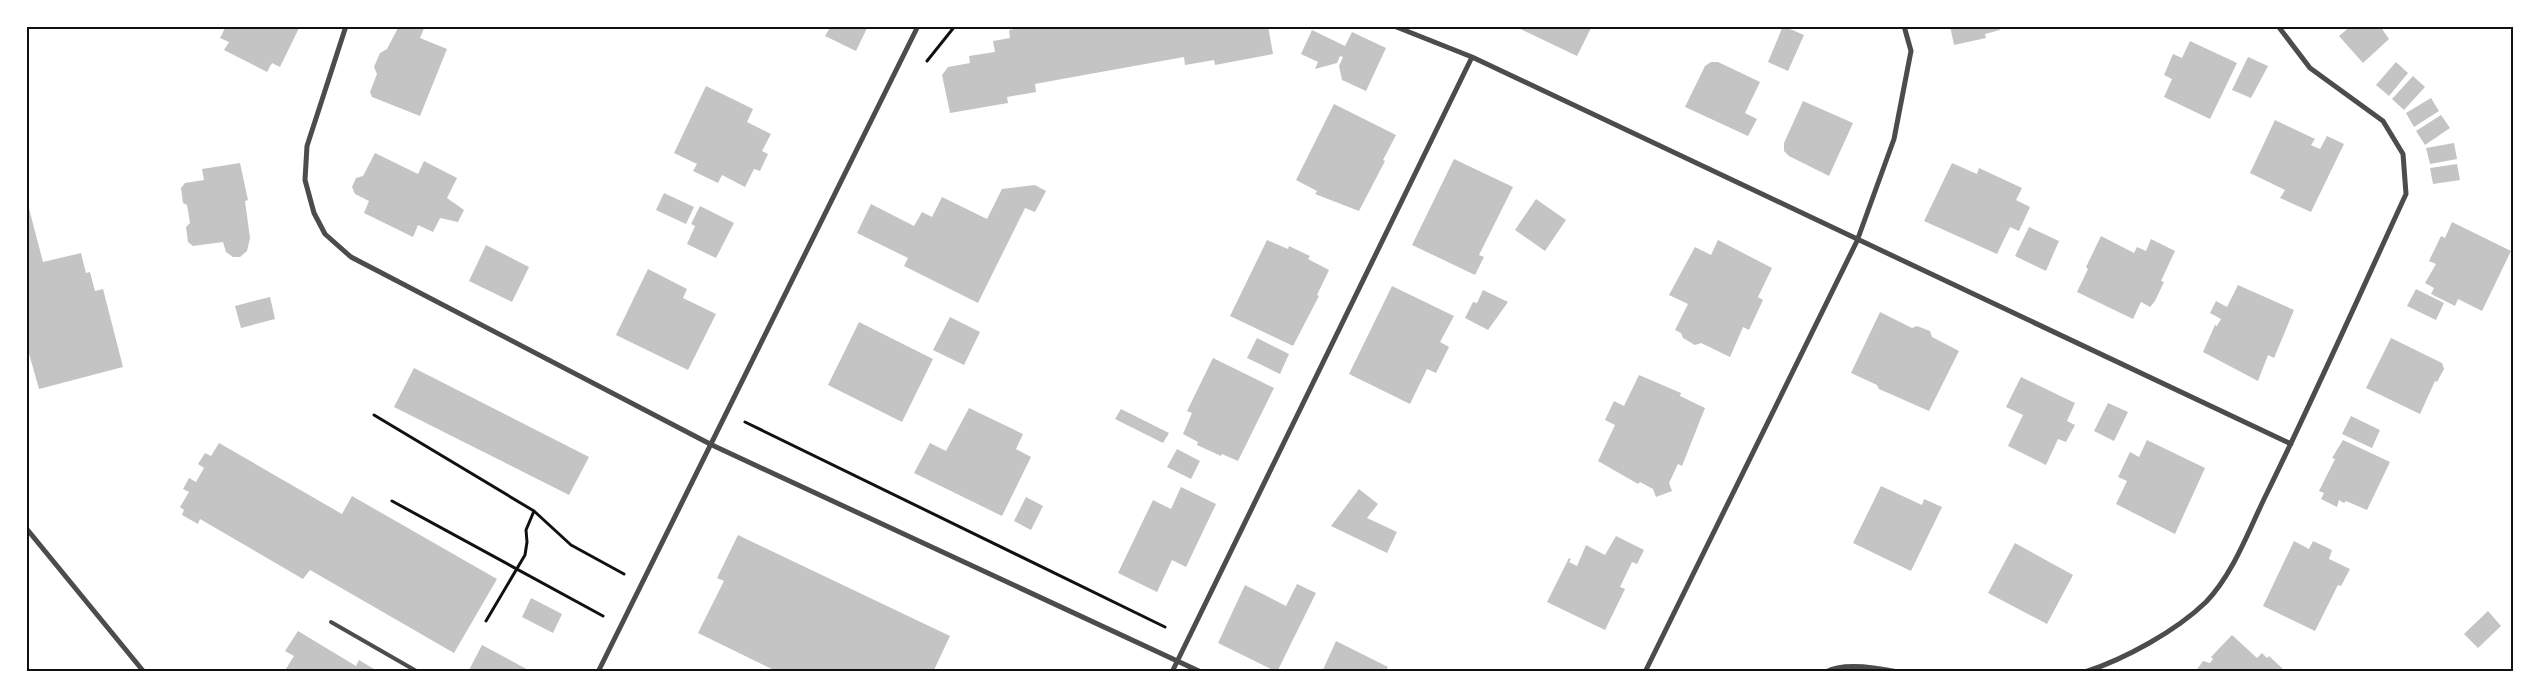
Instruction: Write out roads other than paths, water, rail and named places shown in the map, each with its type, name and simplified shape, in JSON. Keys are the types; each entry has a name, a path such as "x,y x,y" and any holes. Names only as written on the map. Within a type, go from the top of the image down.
{"street":[{"path":"346,26 307,146 305,180 314,213 325,234 351,257 712,445 1201,672"},
{"path":"598,672 918,26"},
{"path":"1394,26 1472,57 2291,444"},
{"path":"1645,672 1856,240 1894,138 1911,51 1904,26"},
{"path":"2085,672 2129,654 2178,624 2206,602 2227,574 2291,444 2406,194 2403,154 2383,121 2310,68 2278,26"},
{"path":"1172,672 1472,57"},
{"path":"26,528 144,672"},
{"path":"1826,672 1830,669 1859,667 1898,672"}],"lane":[{"path":"331,622 418,672"}]}
